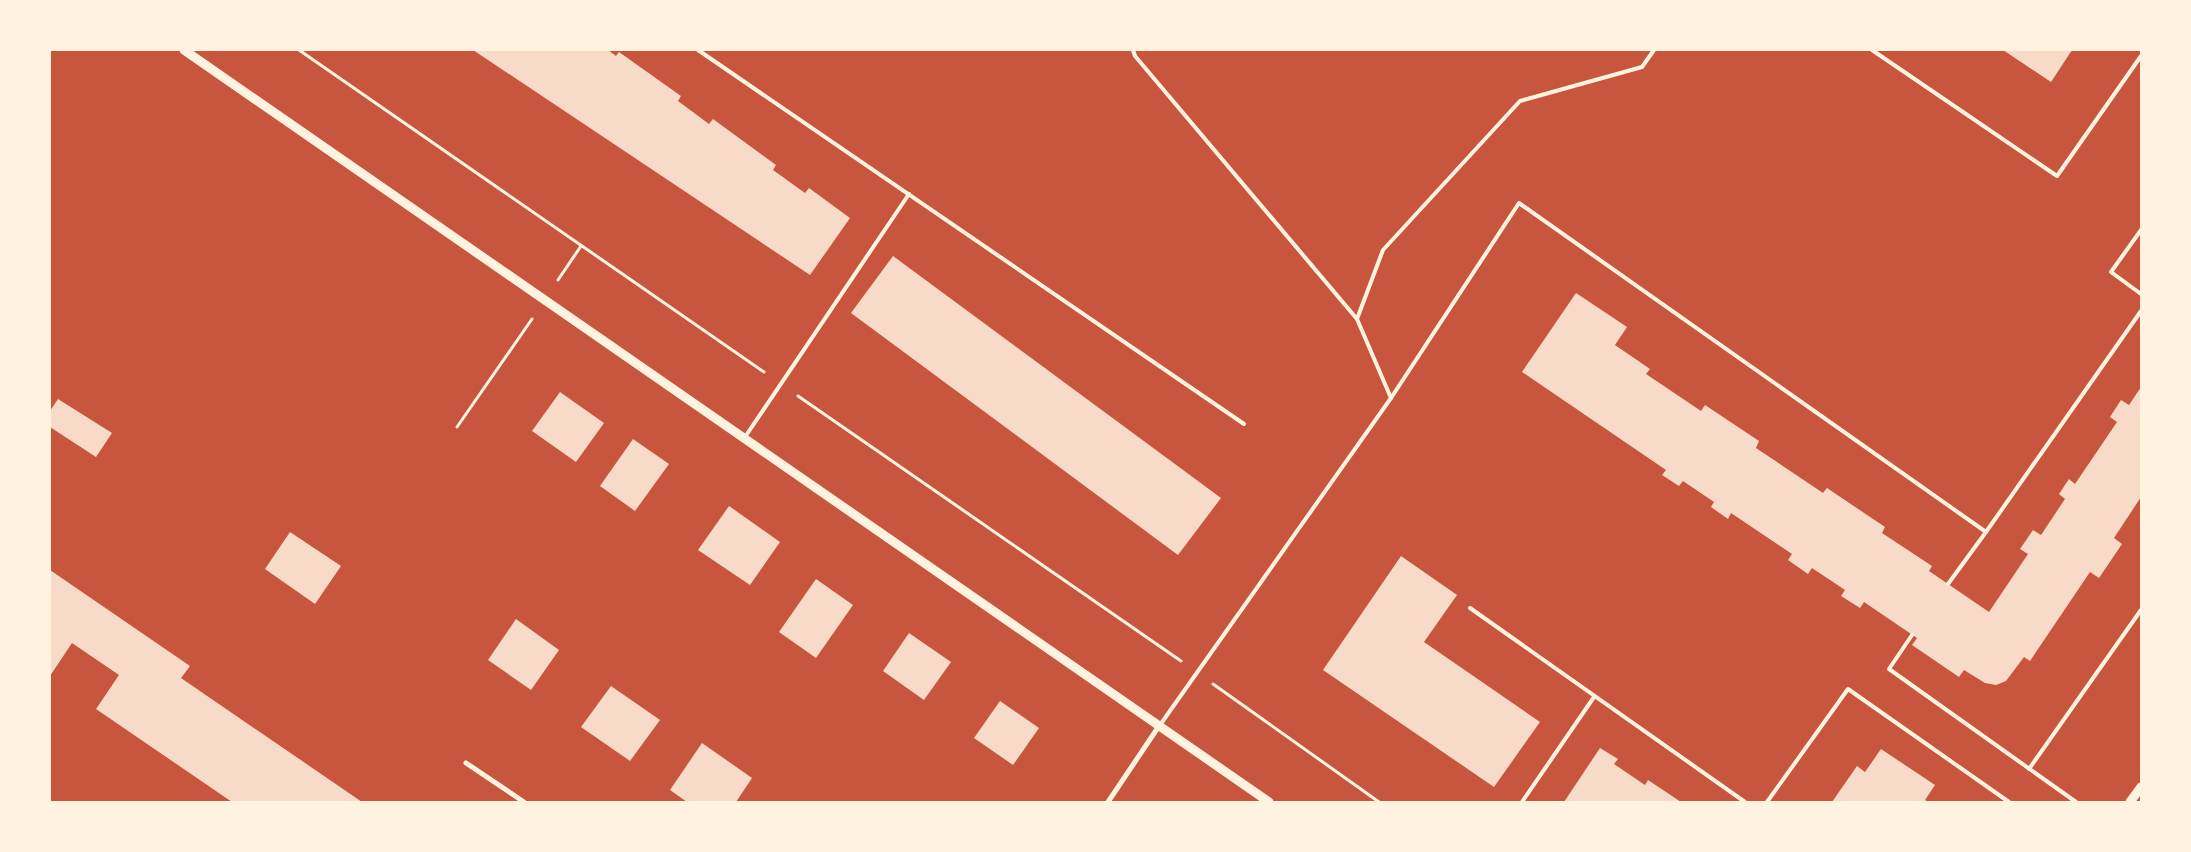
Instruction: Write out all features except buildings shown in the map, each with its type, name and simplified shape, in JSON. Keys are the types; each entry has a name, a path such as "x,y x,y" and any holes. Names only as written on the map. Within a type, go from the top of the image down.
{"street":[{"path":"184,50 1269,802"},
{"path":"1108,802 1160,725"},
{"path":"466,763 524,802"},
{"path":"2130,802 2141,787"}],"lane":[{"path":"698,50 1244,424"},
{"path":"1133,50 1142,64 1357,319 1391,398"},
{"path":"1357,319 1383,250 1520,100 1642,67 1654,50"},
{"path":"1872,50 2057,176 2141,56"},
{"path":"744,437 909,194"},
{"path":"1160,725 1391,398 1519,203 1986,532"},
{"path":"2141,230 2111,272 2141,294"},
{"path":"1948,584 2141,311"},
{"path":"1470,608 1745,802"},
{"path":"2029,769 2141,610"},
{"path":"1912,635 1889,669 2076,802"},
{"path":"1767,802 1848,689 2002,800 2008,802"},
{"path":"1522,802 1594,696"}],"path":[{"path":"299,50 1197,672 1379,802"},
{"path":"457,427 581,246"}]}
